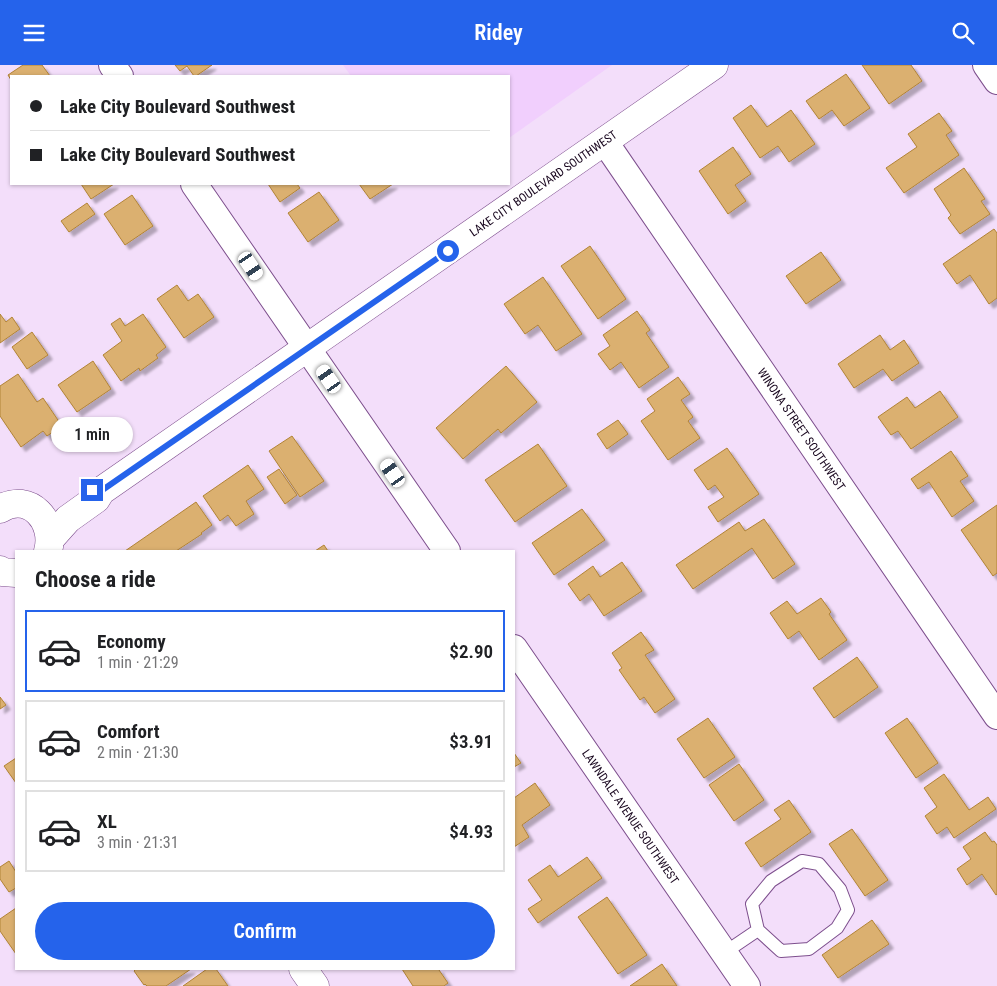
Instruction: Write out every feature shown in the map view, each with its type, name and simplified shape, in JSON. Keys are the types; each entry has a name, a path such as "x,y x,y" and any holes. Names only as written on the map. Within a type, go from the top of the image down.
{"street":[{"name":"LAKE CITY BOULEVARD SOUTHWEST","path":"49,548 68,519 96,499 101,491 714,65"},
{"path":"986,65 997,81"},
{"name":"WINONA STREET SOUTHWEST","path":"605,142 997,715"},
{"path":"195,185 446,550"},
{"name":"LAKE CITY BOULEVARD SOUTHWEST","path":"11,502 63,501 92,490 101,491"},
{"path":"11,502 44,520 49,529 49,548"},
{"name":"LAWNDALE AVENUE SOUTHWEST","path":"515,650 746,986"},
{"path":"304,970 315,986"}],"lane":[{"path":"802,861 819,863 840,889 848,910 837,928 809,949 781,951 758,930 752,904 770,881 802,861"},
{"path":"724,953 758,930"}],"shaded area":[{"path":"343,65 612,65 510,137 510,75 350,75"}],"building":[{"path":"23,65 42,65 49,75 10,75 10,78 8,75"},
{"path":"175,65 212,65 197,75 193,75 187,66 180,71"},
{"path":"862,65 911,65 922,81 889,104"},
{"path":"846,74 870,108 844,126 832,110 819,119 806,101"},
{"path":"751,105 767,127 791,110 815,144 789,162 778,146 760,158 733,118"},
{"path":"939,113 952,131 946,135 959,155 904,193 886,168 917,147 908,134"},
{"path":"733,147 751,174 735,185 746,201 728,214 699,171"},
{"path":"964,168 985,199 981,201 990,214 960,234 948,218 951,215 934,189"},
{"path":"82,185 112,185 91,199"},
{"path":"269,185 298,185 300,188 280,202"},
{"path":"360,185 391,185 370,199"},
{"path":"319,192 339,220 308,242 288,213"},
{"path":"132,195 153,226 125,245 104,214"},
{"path":"87,203 95,214 69,232 61,221"},
{"path":"994,229 997,233 997,298 989,304 970,275 957,284 943,264"},
{"path":"590,246 626,299 598,319 561,266"},
{"path":"821,252 841,280 806,304 786,276"},
{"path":"543,277 582,334 556,351 538,325 525,334 504,304"},
{"path":"177,285 188,301 198,294 214,317 184,338 157,299"},
{"path":"637,311 650,330 646,333 669,367 639,388 621,362 610,370 598,354 610,346 603,335"},
{"path":"0,314 6,322 12,317 20,329 0,343"},
{"path":"143,314 166,347 156,355 158,358 140,371 139,368 121,381 103,355 122,341 111,324 120,318 125,326"},
{"path":"32,332 48,355 27,369 12,347"},
{"path":"880,335 890,350 904,340 919,363 892,381 883,369 854,388 838,364"},
{"path":"93,361 111,389 77,412 58,385"},
{"path":"506,366 537,402 501,433 498,429 463,459 436,428"},
{"path":"18,374 37,402 43,398 62,426 47,436 43,431 21,447 0,416 0,386"},
{"path":"678,377 690,394 681,400 693,417 688,421 700,438 668,460 641,421 655,411 647,399"},
{"path":"940,391 958,417 911,449 898,431 891,435 878,417 907,397 915,408"},
{"path":"618,420 628,434 607,449 597,434"},
{"path":"292,436 324,481 300,497 269,451"},
{"path":"538,444 567,486 515,522 485,480"},
{"path":"727,448 759,494 718,522 708,507 724,497 715,485 708,490 694,470"},
{"path":"951,451 968,476 960,481 974,501 952,517 929,482 918,489 911,479"},
{"path":"248,465 264,489 246,501 254,514 236,526 228,515 220,521 203,496"},
{"path":"279,469 297,495 285,504 267,477"},
{"path":"196,502 212,525 178,550 126,550"},
{"path":"997,505 997,573 993,576 961,530"},
{"path":"582,509 605,540 554,575 532,543"},
{"path":"764,519 795,564 773,579 752,548 693,589 676,565 739,522 745,531"},
{"path":"324,545 327,550 316,550"},
{"path":"622,562 642,591 604,616 589,594 580,601 568,584 593,566 600,577"},
{"path":"821,598 831,612 829,614 847,640 819,660 799,631 788,639 770,613 787,601 797,614"},
{"path":"641,632 654,650 645,655 675,699 655,713 644,697 640,700 619,670 622,668 612,653"},
{"path":"857,657 878,687 834,718 813,688"},
{"path":"0,697 6,705 0,709"},
{"path":"708,718 735,757 704,778 677,739"},
{"path":"907,718 938,763 916,778 885,733"},
{"path":"515,754 521,763 515,766"},
{"path":"15,759 15,782 4,766"},
{"path":"739,764 764,800 734,821 709,785"},
{"path":"944,774 969,810 988,797 996,809 954,838 947,827 937,834 925,816 937,807 924,788"},
{"path":"535,783 550,805 522,825 529,837 515,846 515,797"},
{"path":"789,800 811,832 761,867 745,843 781,819 774,810"},
{"path":"852,829 888,880 865,896 829,844"},
{"path":"985,832 992,842 994,841 997,845 996,895 982,874 967,885 957,869 971,859 963,847"},
{"path":"587,857 602,878 538,923 528,909 542,900 528,880 550,865 558,877"},
{"path":"9,861 15,870 15,889 9,892 0,879 0,867"},
{"path":"607,897 647,955 618,974 578,917"},
{"path":"15,909 15,953 0,931 0,919"},
{"path":"872,920 889,944 838,978 822,955"},
{"path":"662,964 677,986 630,986"},
{"path":"190,970 166,986 144,985 134,971"},
{"path":"206,970 217,970 228,986 183,986"},
{"path":"403,970 439,970 448,983 444,986 413,986"}],"route":[{"path":"92,490 101,491 448,251"}]}
